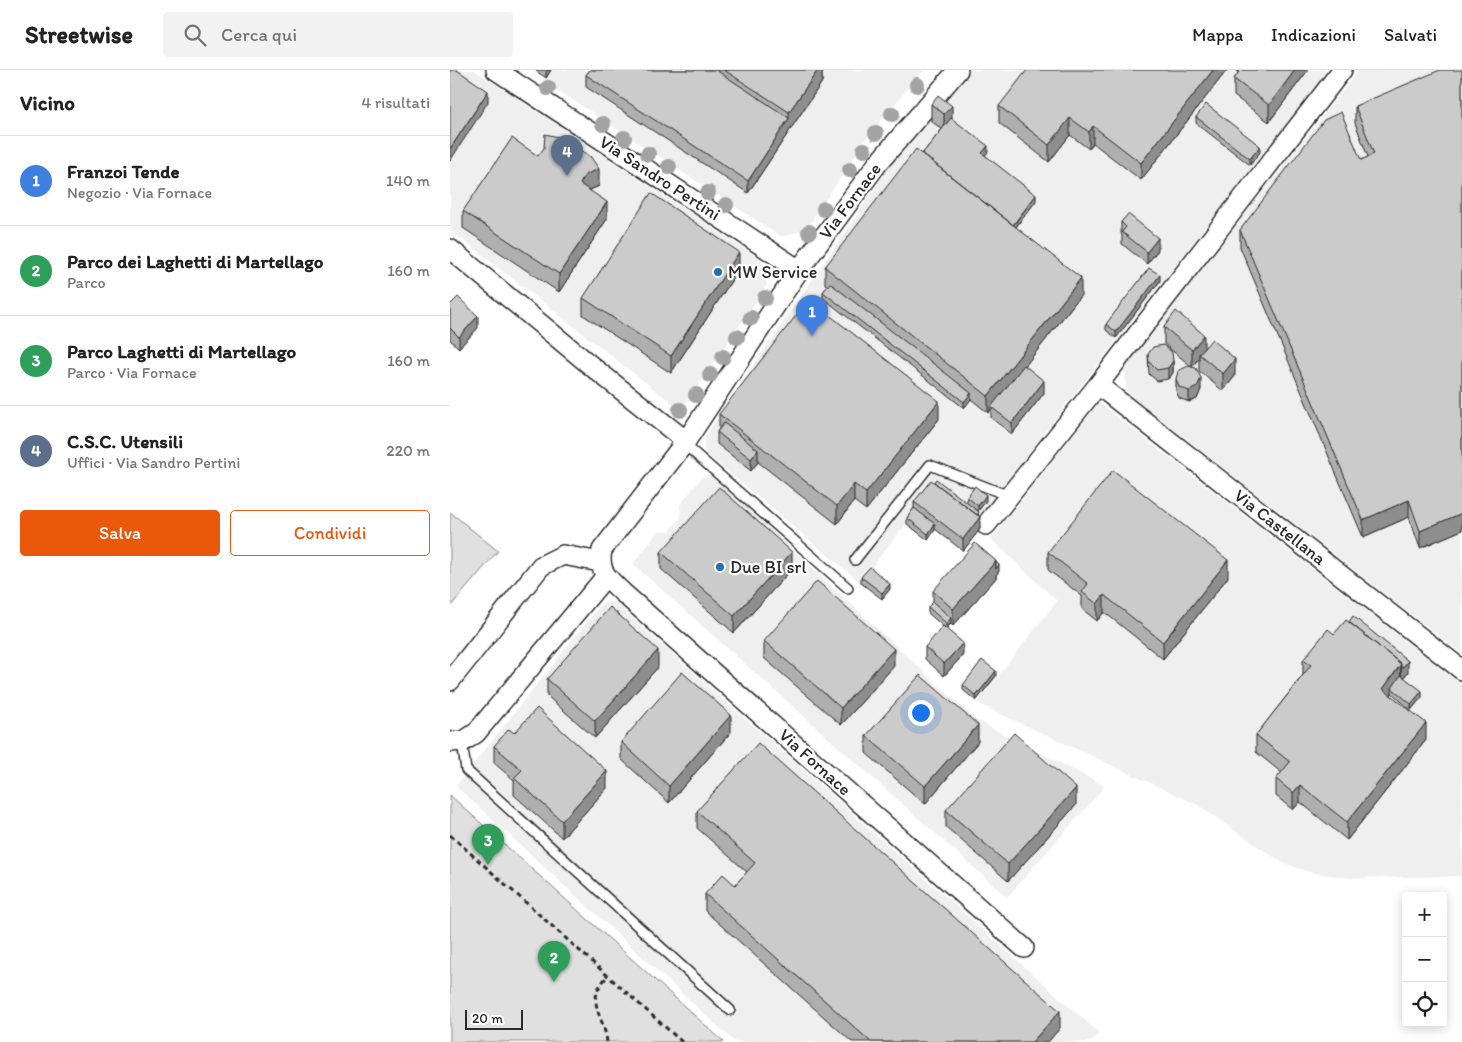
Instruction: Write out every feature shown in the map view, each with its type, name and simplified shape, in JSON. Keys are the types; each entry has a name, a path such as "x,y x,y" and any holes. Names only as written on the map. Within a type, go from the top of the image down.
{"street":[{"name":"Via Sandro Pertini","path":"496,70 798,270"},
{"name":"Via Fornace","path":"456,742 476,734 603,569 602,550 685,442 798,270 878,163 958,70"},
{"path":"986,525 1098,385 1342,70"},
{"path":"450,249 594,370 685,442"},
{"name":"Via Castellana","path":"1098,385 1462,670"},
{"path":"450,682 541,566 563,555 603,569"},
{"name":"Via Fornace","path":"603,569 1024,948"}],"lane":[{"path":"685,442 848,588"},
{"path":"855,560 930,465 1009,496"},
{"path":"456,742 466,770 730,1010"}],"path":[{"path":"450,836 682,1042"},
{"path":"607,1042 596,1002 596,991 608,976"}],"shaded area":[{"path":"450,70 474,70 761,260 767,285 687,402 676,406 450,230"},
{"path":"551,70 924,70 870,133 806,229 782,237 544,81"},
{"path":"970,70 1329,70 978,517 937,484 860,582 704,452 705,436 893,162"},
{"path":"1359,70 1462,70 1462,654 1127,393 1124,368"},
{"path":"1098,402 1462,685 1462,876 1349,878 1309,872 1281,862 1198,805 977,703 1057,601 991,539"},
{"path":"713,476 976,720 1105,786 1007,897 633,564 659,531 670,531 681,517 680,505 702,477"},
{"path":"450,512 498,551 450,607"},
{"path":"614,602 1099,1033 1090,1042 735,1042 456,786 602,603"},
{"path":"450,795 463,807 724,1042 450,1042"}],"building":[{"path":"450,70 457,70 488,91 450,149"},
{"path":"590,70 716,70 789,118 748,181 586,75"},
{"path":"724,70 818,70 789,112"},
{"path":"1027,70 1213,70 1141,163 1093,126 1089,132 1070,118 1049,145 999,106"},
{"path":"1240,70 1295,70 1269,105 1234,79"},
{"path":"1440,70 1462,70 1462,513 1420,531 1409,500 1363,520 1240,230 1324,120 1341,112 1361,160 1374,154 1355,106"},
{"path":"938,95 952,106 944,114 931,104"},
{"path":"1206,104 1260,146 1250,159 1196,117"},
{"path":"951,118 988,146 982,153 1036,195 1013,225 922,154"},
{"path":"545,134 559,137 590,156 599,169 585,175 580,184 607,202 559,274 463,211 512,138 538,156 544,148"},
{"path":"916,149 1081,278 988,396 825,267"},
{"path":"651,193 739,252 671,356 583,298"},
{"path":"1128,214 1158,238 1147,252 1122,232 1126,227 1121,222"},
{"path":"1149,268 1160,275 1116,332 1106,324"},
{"path":"830,283 971,393 964,402 823,292"},
{"path":"458,297 478,316 459,337 450,328 450,305"},
{"path":"809,299 939,401 866,493 854,484 837,506 719,414"},
{"path":"1176,311 1204,335 1192,350 1164,327"},
{"path":"1212,339 1235,359 1223,374 1199,354"},
{"path":"1163,345 1172,352 1173,361 1168,368 1157,370 1149,362 1148,354 1153,347"},
{"path":"1024,365 1044,381 1012,423 991,407"},
{"path":"1188,366 1196,368 1201,378 1197,387 1189,391 1179,387 1176,379 1178,371"},
{"path":"724,423 758,450 751,459 717,432"},
{"path":"1113,470 1228,560 1163,642 1104,595 1097,604 1082,592 1088,584 1048,552"},
{"path":"936,479 979,512 977,515 934,482"},
{"path":"931,480 980,517 963,539 914,502"},
{"path":"975,486 986,495 978,506 967,497"},
{"path":"719,487 792,552 734,616 661,552"},
{"path":"914,508 935,524 928,534 907,518"},
{"path":"975,543 996,561 953,609 933,591"},
{"path":"870,567 890,584 882,593 861,577"},
{"path":"817,581 894,649 841,708 764,641"},
{"path":"933,602 951,618 946,623 928,607"},
{"path":"610,607 658,650 595,721 547,679"},
{"path":"1353,616 1408,661 1401,669 1401,664 1349,622"},
{"path":"1346,620 1401,664 1383,689 1426,723 1347,822 1300,785 1293,793 1276,779 1290,762 1256,735 1311,665 1303,660 1328,629 1334,634"},
{"path":"943,626 963,643 944,664 925,647"},
{"path":"982,660 996,671 976,696 963,685"},
{"path":"682,672 731,715 669,786 621,742"},
{"path":"920,675 978,725 925,786 866,736"},
{"path":"1401,675 1422,691 1411,704 1392,688"},
{"path":"537,708 607,771 562,821 514,778 522,770 494,746 509,729 514,733"},
{"path":"1014,733 1076,788 1008,864 946,810"},
{"path":"758,743 1060,1011 1032,1042 871,1042 705,894 723,874 735,885 755,863 697,811"}],"place":[{"name":"C.S.C. Utensili","path":"567,176"},
{"name":"MW Service","path":"718,272"},
{"name":"Franzoi Tende","path":"812,336"},
{"name":"Due BI srl","path":"720,567"},
{"name":"Parco Laghetti di Martellago","path":"488,865"},
{"name":"Parco dei Laghetti di Martellago","path":"554,982"}]}
